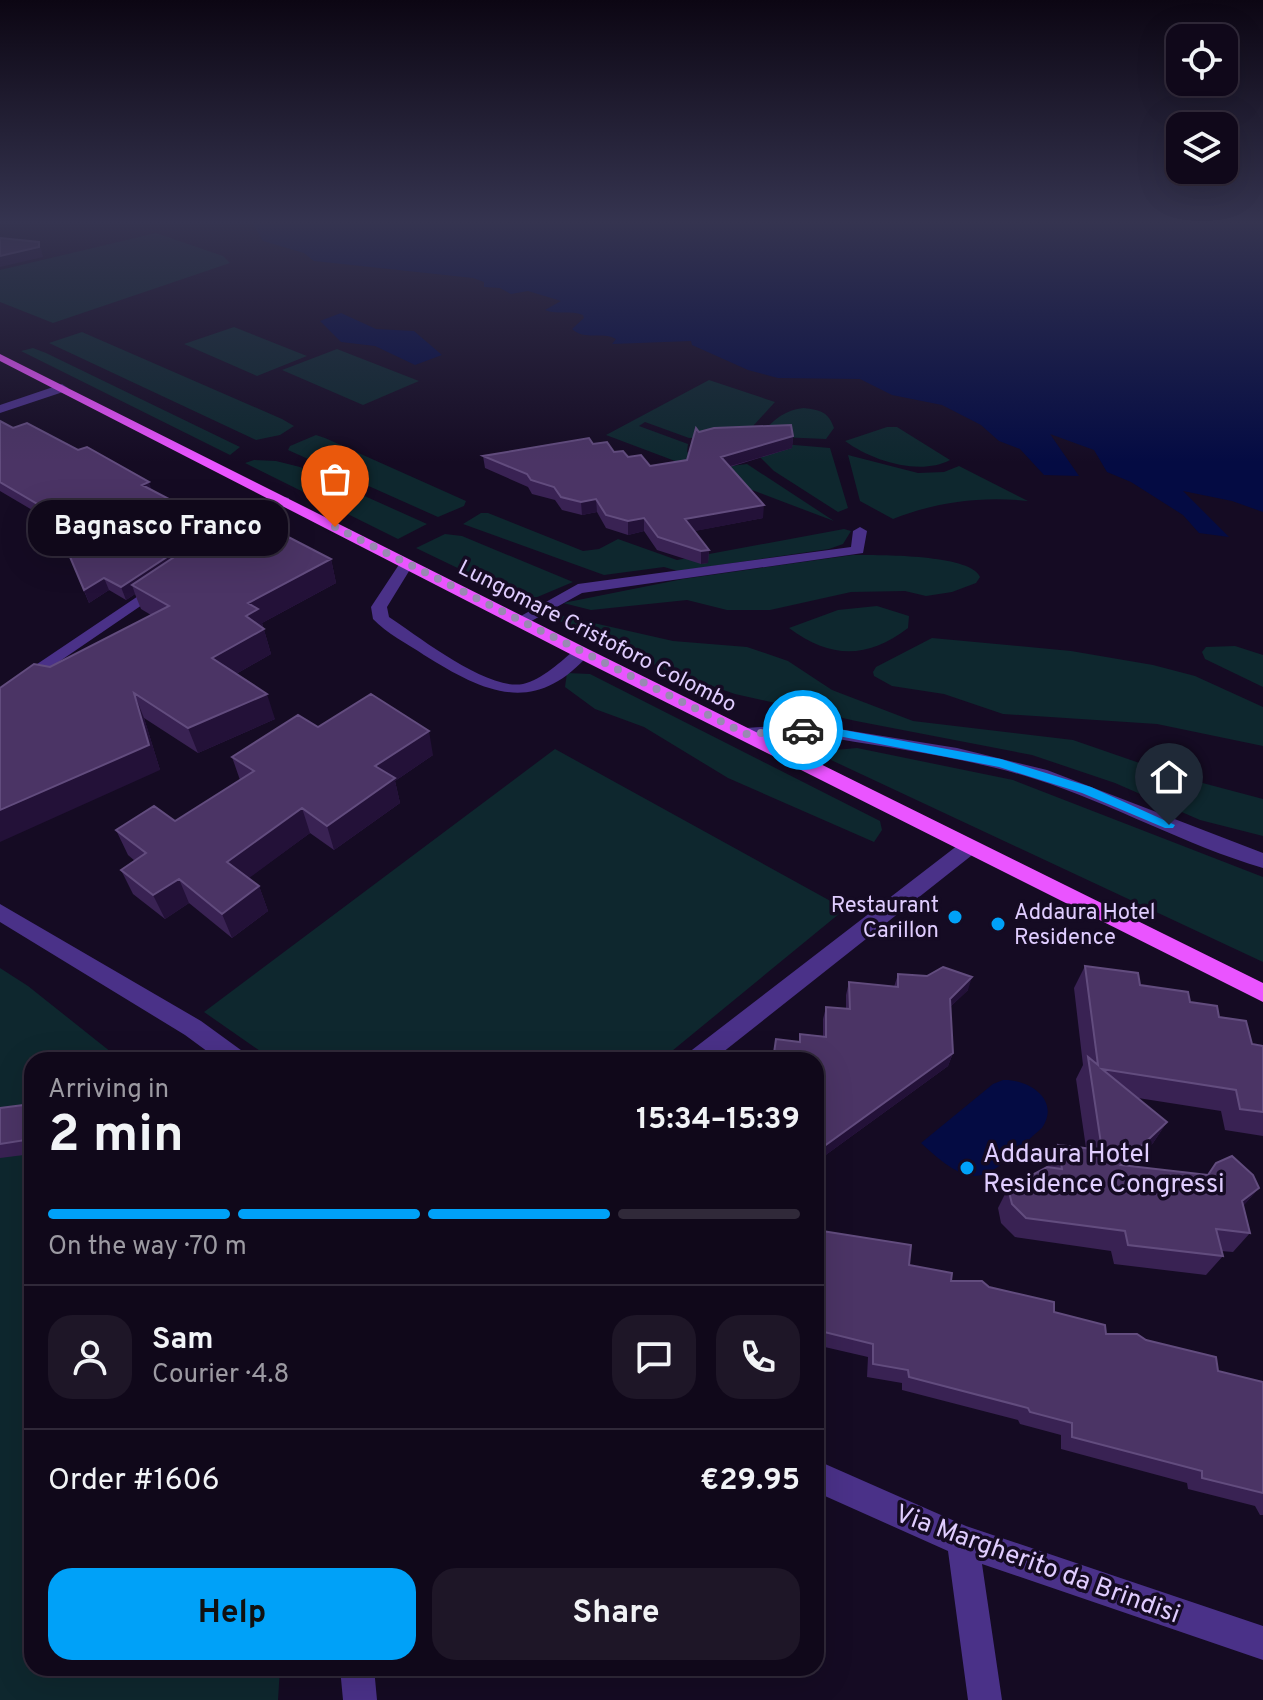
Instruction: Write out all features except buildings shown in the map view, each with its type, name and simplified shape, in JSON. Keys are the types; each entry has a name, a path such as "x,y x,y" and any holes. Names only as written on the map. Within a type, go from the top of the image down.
{"main road":[{"name":"Lungomare Cristoforo Colombo","path":"0,357 582,653 1263,993"}],"street":[{"path":"0,409 62,388"},
{"path":"0,697 284,501"},
{"path":"520,621 578,589 858,550 860,531"},
{"path":"407,563 379,607 381,619 491,685 516,690 533,686 582,653"},
{"path":"746,734 808,730 833,732 1001,763 1087,790 1263,861"},
{"path":"706,1052 969,847"},
{"path":"0,912 193,1028 226,1052"},
{"name":"Via Margherito da Brindisi","path":"824,1480 963,1541 1263,1643"},
{"path":"963,1541 985,1700"},
{"path":"358,1676 360,1700"}],"shaded area":[{"path":"3,303 111,303 53,323"},
{"path":"557,303 1263,303 1263,512 1232,501 1183,491 1229,537 1199,533 1183,515 1131,482 1107,472 1094,450 1050,434 1079,476 1044,475 1020,449 999,441 981,425 942,405 892,395 860,379 778,378 748,370 692,345 691,341 612,344 616,339 577,333 572,329 584,318 583,315 545,310"},
{"path":"341,313 376,329 414,331 442,355 415,365 375,346 341,342 320,321"},
{"path":"234,327 307,356 257,376 184,344"},
{"path":"82,332 294,426 280,435 256,440 49,343"},
{"path":"33,348 240,447 230,455 21,351"},
{"path":"337,349 419,381 363,405 282,370"},
{"path":"709,380 775,402 743,437 689,438 645,422 639,426 688,444 687,452 723,467 747,464 834,521 606,435"},
{"path":"804,408 827,415 834,428 826,439 759,436 784,414"},
{"path":"887,427 897,427 950,460 925,467 896,464 869,455 845,441"},
{"path":"316,435 466,501 464,506 438,517 288,450 290,446"},
{"path":"760,442 830,448 848,508 838,512 774,471 761,458"},
{"path":"848,455 918,473 944,472 959,466 1028,501 993,499 959,502 926,508 893,519 860,501"},
{"path":"254,460 300,467 427,524 398,539 245,463"},
{"path":"481,513 488,513 583,551 599,549 618,539 677,560 844,529 851,531 843,544 829,549 678,571 664,567 604,575 463,524"},
{"path":"445,534 462,536 573,582 535,598 522,599 416,548"},
{"path":"853,555 942,560 973,569 980,577 976,583 952,592 926,596 905,591 851,592 770,610 727,610 687,600 591,610 563,603 683,579"},
{"path":"877,606 909,616 908,628 863,650 834,650 789,628 838,610"},
{"path":"554,614 673,641 747,647 788,661 832,690 913,721 1073,740 1180,777 1263,799 1263,836 1200,820 1115,783 1032,755 735,694 666,670 551,617"},
{"path":"932,638 1071,651 1153,665 1195,676 1263,707 1263,746 1157,724 1003,714 944,694 892,686 874,676 876,667"},
{"path":"1235,646 1263,655 1263,687 1205,659 1202,652 1206,647"},
{"path":"567,673 590,674 880,821 882,830 874,842 728,778 644,727 595,709 565,687"},
{"path":"857,748 1013,780 1263,877 1263,962 831,760 835,750"},
{"path":"555,749 845,909 671,1052 262,1052 204,1012"},
{"path":"0,968 28,986 111,1052 24,1052 24,1676 280,1676 278,1700 0,1700"},
{"path":"1003,1080 1032,1087 1045,1100 1048,1109 1042,1128 996,1168 972,1176 941,1161 921,1143 993,1084"}],"way so far":[{"path":"335,527 746,734 803,730"}],"place":[{"name":"Bagnasco Franco","path":"335,527"},
{"name":"Restaurant Carillon","path":"955,917"},
{"name":"Addaura Hotel Residence","path":"998,924"},
{"name":"Addaura Hotel Residence Congressi","path":"967,1168"}],"route":[{"path":"803,730 833,732 1001,763 1087,790 1169,825"}]}
